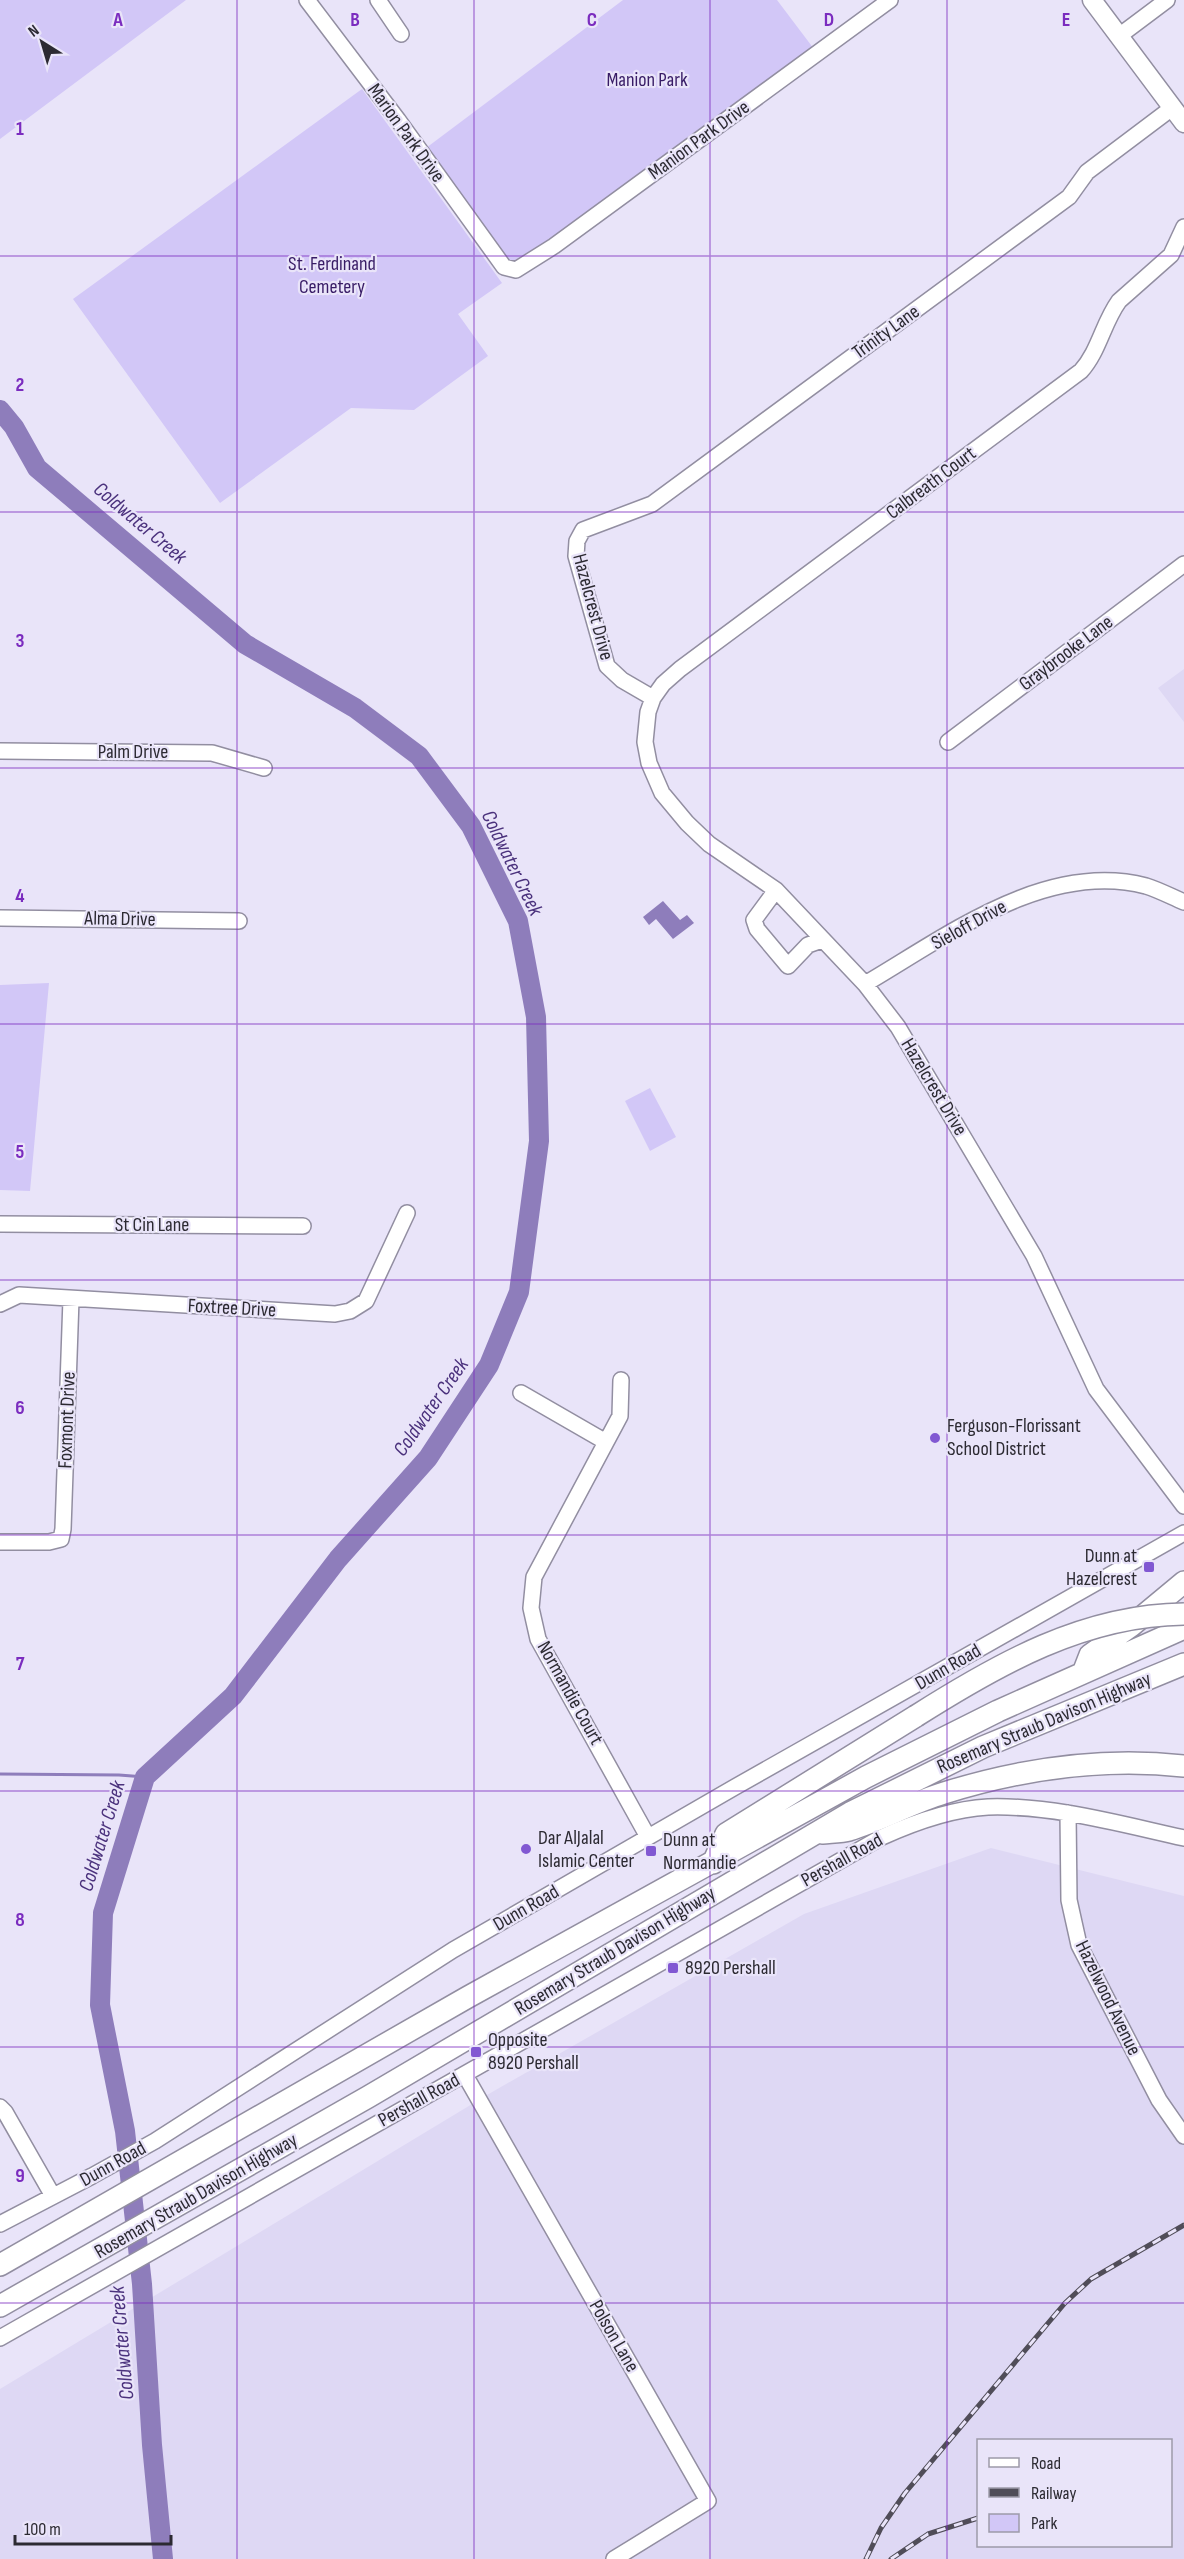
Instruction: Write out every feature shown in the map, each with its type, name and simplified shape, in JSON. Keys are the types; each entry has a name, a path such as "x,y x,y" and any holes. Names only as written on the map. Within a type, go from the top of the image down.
{"highway":[{"path":"1083,1673 1090,1655 1131,1626 1184,1582"},
{"path":"714,1863 726,1834 986,1672 1047,1643 1103,1625 1142,1617 1184,1614"},
{"name":"Rosemary Straub Davison Highway","path":"0,2265 468,1997 891,1764 973,1723 1184,1628"},
{"name":"Rosemary Straub Davison Highway","path":"0,2306 157,2219 563,1984 812,1834 890,1791 983,1747 1184,1664"},
{"path":"812,1834 848,1830 944,1793 1018,1775 1080,1765 1114,1763 1184,1766"}],"main road":[{"path":"1092,0 1184,123"}],"street":[{"name":"Marion Park Drive","path":"307,0 399,120 504,267"},
{"path":"378,0 401,34"},
{"name":"Manion Park Drive","path":"504,267 516,270 554,246 890,0"},
{"path":"1119,36 1167,0"},
{"name":"Trinity Lane","path":"583,530 652,504 1069,197 1087,172 1172,108"},
{"name":"Calbreath Court","path":"651,705 663,684 680,669 1081,371 1090,361 1113,309 1171,255 1184,227"},
{"name":"Hazelcrest Drive","path":"583,530 577,541 576,556 607,666 651,705 645,742 650,763 662,793 687,823 709,844 776,890 865,984 903,1035 1034,1256 1096,1389 1184,1506"},
{"name":"Graybrooke Lane","path":"948,742 1184,564"},
{"name":"Palm Drive","path":"0,751 212,753 264,768"},
{"name":"Sieloff Drive","path":"865,984 1000,905 1052,888 1101,882 1146,886 1184,902"},
{"path":"776,890 754,920 757,929 788,966 808,945 822,940"},
{"name":"Alma Drive","path":"0,918 239,921"},
{"name":"Foxtree Drive","path":"0,1304 19,1295 336,1314 350,1311 366,1301 407,1213"},
{"name":"St Cin Lane","path":"0,1224 303,1227"},
{"name":"Foxmont Drive","path":"0,1542 49,1542 61,1539 71,1299"},
{"name":"Normandie Court","path":"621,1380 620,1416 534,1577 531,1608 538,1639 648,1837"},
{"path":"520,1393 606,1442"},
{"name":"Dunn Road","path":"0,2224 154,2141 453,1950 1184,1533"},
{"name":"Pershall Road","path":"0,2338 160,2245 882,1837 915,1822 948,1813 986,1807 1019,1808 1068,1813 1184,1838"},
{"name":"Hazelwood Avenue","path":"1068,1813 1069,1900 1079,1945 1159,2100 1184,2136"},
{"name":"Polson Lane","path":"465,2074 708,2501 614,2559"},
{"path":"0,2107 53,2196"}],"shaded area":[{"path":"1184,669 1184,722 1158,688"},
{"path":"663,901 680,920 687,915 694,923 673,939 656,919 649,925 643,917"},
{"path":"991,1848 1184,1896 1184,2559 0,2559 0,2389 487,2095 804,1914"}],"green space":[{"path":"0,0 186,0 0,139"},
{"name":"Manion Park","path":"623,0 777,0 817,53 518,273 426,148"},
{"name":"St. Ferdinand Cemetery","path":"362,89 502,283 458,314 488,356 414,410 351,408 220,503 73,299"},
{"path":"49,983 30,1191 0,1190 0,985"},
{"path":"650,1088 676,1137 650,1151 625,1101"}],"waterway":[{"name":"Coldwater Creek","path":"0,410 14,427 37,468 245,644 355,708 419,756 471,826 518,921 536,1017 539,1141 519,1292 489,1365 428,1458 338,1559 233,1696 145,1777 103,1913 100,2005 125,2131 142,2284 152,2445 163,2559"},
{"path":"0,1774 145,1777"}],"railway":[{"path":"866,2559 881,2528 905,2493 1065,2303 1091,2279 1184,2225"},
{"path":"891,2559 928,2534 977,2518"}],"place":[{"name":"Ferguson-Florissant School District","path":"935,1438"},
{"name":"Dunn at Hazelcrest","path":"1149,1567"},
{"name":"Dar AlJalal Islamic Center","path":"526,1849"},
{"name":"Dunn at Normandie","path":"651,1851"},
{"name":"8920 Pershall","path":"673,1968"},
{"name":"Opposite 8920 Pershall","path":"476,2052"}]}
